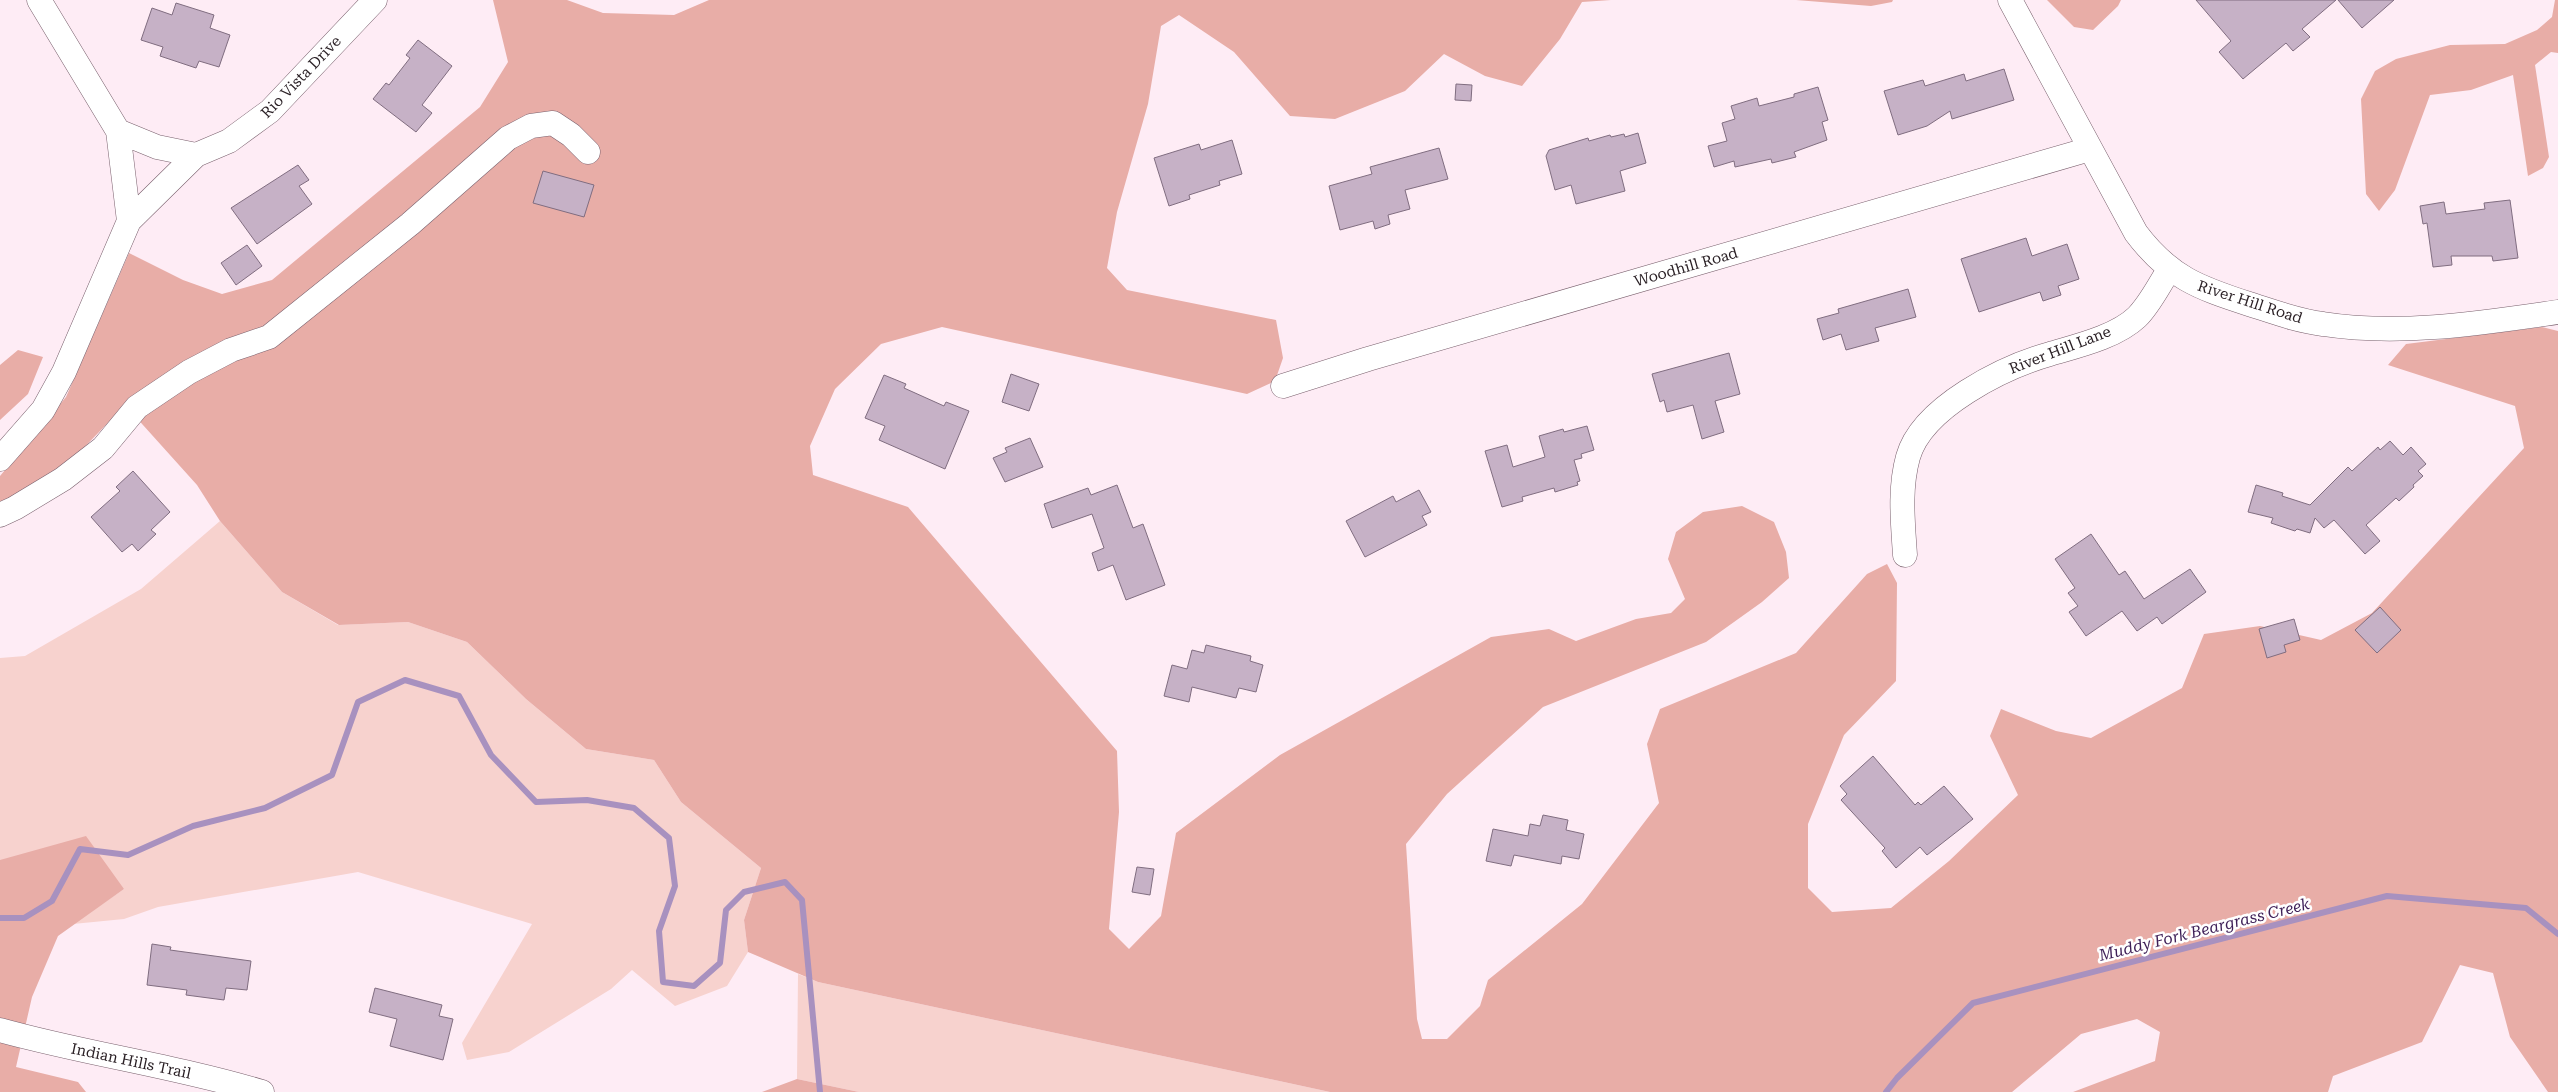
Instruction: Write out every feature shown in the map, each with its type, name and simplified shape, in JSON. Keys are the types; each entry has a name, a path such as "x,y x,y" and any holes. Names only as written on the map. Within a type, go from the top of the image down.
{"street":[{"path":"39,0 118,131 130,220"},
{"name":"Rio Vista Drive","path":"0,459 43,410 64,372 130,220 196,155 229,141 270,111 374,0"},
{"name":"River Hill Road","path":"2010,0 2136,233 2150,252 2169,270 2195,285 2292,318 2346,327 2398,328 2558,312"},
{"path":"0,515 63,479 103,448 137,407 167,387 231,350 269,337 410,224 508,138 531,126 553,124 571,135 588,152"},
{"path":"118,131 157,147 196,155"},
{"name":"Woodhill Road","path":"1283,386 1368,358 2090,150"},
{"name":"River Hill Lane","path":"1905,556 1902,514 1904,480 1908,457 1916,439 1932,419 1956,400 2024,362 2077,348 2104,336 2137,317 2169,270"},
{"name":"Indian Hills Trail","path":"0,1030 229,1082 262,1092"}],"shaded area":[{"path":"493,0 567,0 603,13 674,15 709,0 1611,0 1582,2 1560,39 1522,86 1485,76 1444,54 1405,91 1335,119 1290,116 1234,52 1179,15 1161,26 1148,104 1117,212 1107,268 1127,290 1276,320 1283,358 1275,381 1247,394 942,327 881,344 835,389 810,446 813,475 908,507 1117,751 1119,812 1109,929 1129,949 1161,916 1176,833 1280,755 1491,637 1549,629 1576,641 1636,619 1671,613 1685,599 1668,559 1676,532 1703,512 1742,506 1774,522 1786,552 1789,578 1762,602 1706,642 1543,707 1447,794 1406,844 1417,1019 1422,1039 1447,1039 1480,1006 1488,980 1582,904 1659,803 1647,744 1660,709 1796,653 1867,574 1887,564 1897,583 1896,681 1844,735 1808,824 1808,888 1832,912 1891,908 1949,861 2018,795 1990,736 2001,709 2056,731 2091,738 2182,688 2204,634 2260,626 2321,640 2372,613 2524,448 2515,406 2388,365 2406,344 2542,327 2558,331 2558,1092 2548,1092 2510,1037 2493,973 2460,965 2422,1042 2333,1076 2328,1092 2073,1092 2155,1061 2160,1032 2137,1019 2081,1034 2012,1092 1330,1092 818,982 748,952 744,920 761,868 681,802 654,760 586,749 526,699 467,642 408,622 339,625 282,592 220,521 197,485 125,405 74,458 0,506 0,476 66,397 129,253 183,280 222,294 272,280 480,107 508,62"},
{"path":"1796,0 1893,0 1892,2 1871,6"},
{"path":"2047,0 2121,0 2118,6 2093,30 2074,27"},
{"path":"2555,0 2558,0 2558,53 2551,52 2535,65 2549,157 2543,168 2528,176 2513,75 2471,90 2430,95 2395,190 2379,211 2366,194 2361,99 2375,71 2396,59 2450,45 2505,44 2537,30 2552,17"},
{"path":"18,350 43,357 28,394 0,420 0,365"},
{"path":"220,521 282,592 338,625 408,622 467,642 526,699 586,749 654,760 681,802 761,868 744,920 748,952 727,986 675,1006 632,970 611,989 509,1052 467,1060 462,1043 532,924 358,872 158,907 124,919 73,924 124,889 0,860 0,658 25,656 141,589"},
{"path":"86,836 124,889 58,936 32,997 16,1067 78,1082 86,1092 0,1092 0,860"},
{"path":"798,974 818,982 1330,1092 859,1092 797,1079"},
{"path":"797,1079 859,1092 762,1092"}],"building":[{"path":"2196,0 2336,0 2302,29 2310,37 2293,51 2286,43 2243,79 2219,52 2231,41"},
{"path":"2338,0 2394,0 2362,28"},
{"path":"176,3 214,15 210,28 230,35 219,67 199,61 196,68 160,56 163,47 141,40 152,8 172,15"},
{"path":"418,40 452,66 422,105 432,113 416,132 373,99 386,83 389,85 410,58 406,55"},
{"path":"2004,69 2014,100 1952,119 1950,111 1927,126 1898,135 1884,91 1923,80 1925,86 1964,74 1966,81"},
{"path":"1456,84 1472,85 1471,101 1455,100"},
{"path":"1818,87 1828,120 1822,122 1827,140 1794,152 1796,157 1772,163 1771,159 1735,167 1734,161 1714,167 1708,146 1727,141 1722,123 1735,119 1731,106 1757,98 1759,106 1794,97 1794,94"},
{"path":"1638,133 1646,163 1620,171 1625,191 1576,204 1571,185 1555,190 1546,156 1549,150 1588,138 1589,141 1610,135 1611,137 1624,134 1625,137"},
{"path":"1232,140 1242,174 1219,181 1220,185 1189,195 1190,199 1169,206 1154,158 1199,144 1201,150"},
{"path":"1439,148 1448,179 1405,190 1410,209 1388,215 1390,224 1375,229 1373,221 1340,230 1329,186 1372,174 1370,167"},
{"path":"298,165 309,180 299,186 312,204 257,244 231,208"},
{"path":"543,171 594,185 584,217 533,203"},
{"path":"2510,200 2518,258 2493,261 2492,256 2451,256 2452,265 2433,267 2427,223 2423,224 2420,206 2444,202 2446,214 2485,209 2484,203"},
{"path":"2026,238 2032,256 2067,244 2079,279 2058,286 2061,295 2043,301 2040,292 1979,312 1961,259"},
{"path":"247,245 262,266 236,285 221,263"},
{"path":"1908,289 1916,317 1875,328 1879,341 1846,350 1841,334 1823,340 1817,319 1839,313 1838,309"},
{"path":"1729,353 1740,394 1715,401 1724,432 1702,439 1693,405 1667,412 1664,400 1660,402 1652,374"},
{"path":"1011,374 1039,384 1029,411 1002,402"},
{"path":"884,375 906,384 904,388 944,406 946,402 969,411 945,469 879,440 885,426 865,418"},
{"path":"1587,426 1594,450 1581,454 1582,458 1574,460 1580,481 1577,482 1578,485 1555,492 1554,488 1522,497 1523,501 1502,507 1485,451 1507,445 1513,467 1545,457 1539,436 1563,429 1564,432"},
{"path":"1030,438 1043,467 1005,482 993,458 1007,452 1005,448"},
{"path":"2390,441 2403,455 2411,447 2426,464 2418,471 2423,476 2413,485 2414,487 2399,501 2396,498 2366,525 2380,541 2365,554 2334,520 2324,528 2315,518 2310,533 2297,529 2295,531 2271,523 2273,518 2248,512 2256,485 2283,493 2282,496 2310,505 2348,467 2352,471 2378,447 2380,450"},
{"path":"133,471 170,512 151,530 156,534 138,551 132,544 122,552 91,517 120,491 116,487"},
{"path":"1117,485 1133,528 1143,524 1165,585 1126,600 1113,565 1098,571 1092,553 1104,548 1092,514 1052,528 1044,504 1088,488 1091,495"},
{"path":"1419,490 1431,512 1422,516 1427,525 1365,557 1346,521 1393,496 1396,502"},
{"path":"2091,534 2119,575 2125,571 2144,599 2190,569 2206,592 2162,624 2157,617 2137,631 2122,611 2086,636 2069,612 2078,606 2068,593 2075,588 2055,559"},
{"path":"2380,607 2401,630 2377,653 2355,630"},
{"path":"2294,619 2300,640 2284,645 2286,652 2267,658 2259,629"},
{"path":"1206,645 1251,656 1250,661 1263,665 1256,692 1239,688 1236,698 1192,687 1189,702 1164,696 1172,665 1187,669 1192,650 1204,653"},
{"path":"1873,756 1915,805 1918,802 1921,805 1944,786 1973,819 1927,855 1920,847 1896,868 1882,851 1885,848 1841,800 1847,794 1840,786"},
{"path":"1543,815 1568,820 1566,830 1584,834 1579,859 1562,856 1561,864 1514,855 1511,866 1486,861 1493,829 1528,836 1530,824 1540,826"},
{"path":"1137,867 1154,869 1150,895 1132,892"},
{"path":"152,944 171,947 170,950 251,961 247,990 226,988 224,1000 186,995 187,990 147,985"},
{"path":"375,988 442,1005 439,1016 453,1019 443,1060 390,1046 397,1019 369,1012"}],"waterway":[{"name":"Muddy Fork Beargrass Creek","path":"0,918 24,918 52,901 80,849 128,855 193,826 265,808 332,775 358,702 405,680 459,696 491,755 536,802 587,800 634,808 669,838 675,886 659,931 663,982 694,986 720,963 726,910 744,892 785,882 802,900 820,1092"},
{"name":"Muddy Fork Beargrass Creek","path":"1886,1092 1897,1078 1973,1003 2387,896 2526,908 2558,934"}]}
